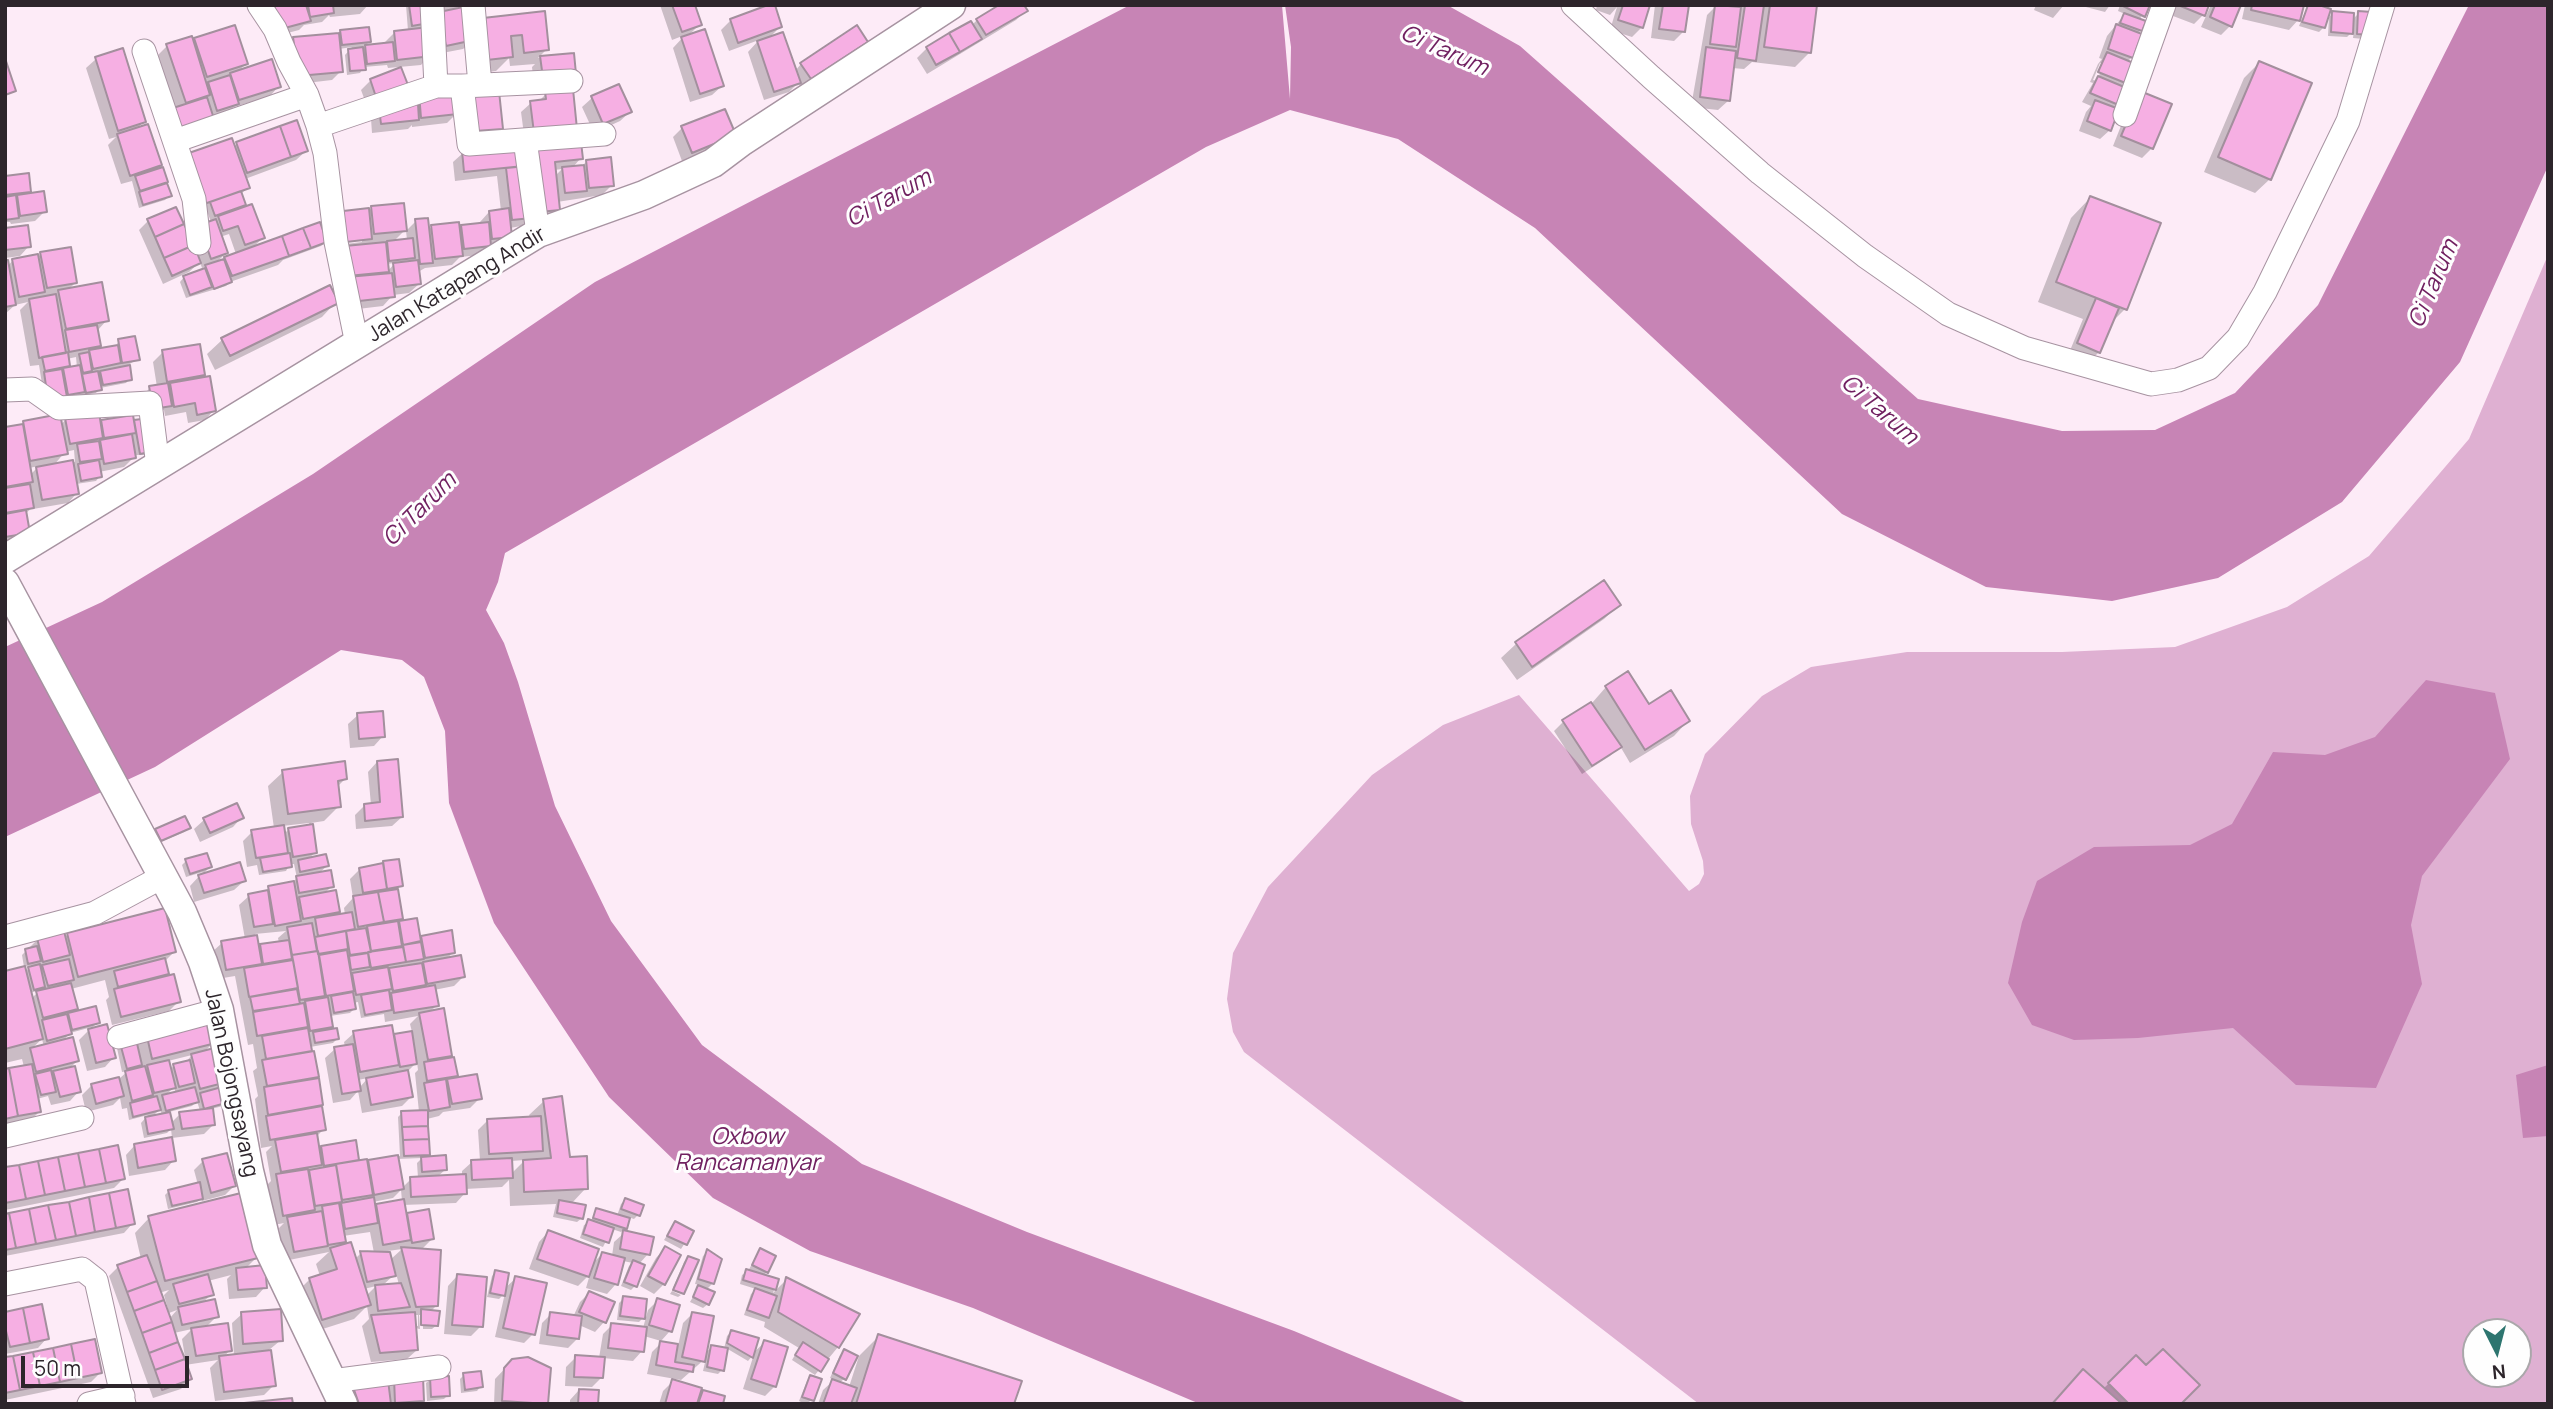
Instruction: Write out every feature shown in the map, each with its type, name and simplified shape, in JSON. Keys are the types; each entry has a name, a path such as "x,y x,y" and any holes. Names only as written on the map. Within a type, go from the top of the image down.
{"street":[{"path":"259,5 275,29 307,95 318,126 325,153 336,242 357,344"},
{"path":"432,5 436,86"},
{"path":"474,5 468,145 604,134"},
{"name":"Jalan Katapang Andir","path":"5,559 483,264 538,233 644,195 713,163 950,5"},
{"path":"1573,5 1760,173 1865,256 1948,314 2024,348 2151,384 2178,380 2209,368 2238,338 2265,292 2348,121 2383,5"},
{"path":"2125,115 2164,5"},
{"path":"144,51 194,199 200,243"},
{"path":"318,126 436,86 572,81"},
{"path":"175,141 307,95"},
{"path":"525,140 538,233"},
{"path":"5,390 32,389 59,408 150,403 158,466"},
{"name":"Jalan Bojongsayang","path":"8,589 182,912 198,949 219,1010 249,1171 267,1245 338,1392"},
{"path":"5,937 95,914 163,877"},
{"path":"119,1037 219,1010"},
{"path":"5,1136 82,1118"},
{"path":"5,1284 82,1269 96,1280 124,1400 89,1404"},
{"path":"338,1392 439,1367"}],"shaded area":[{"path":"2548,255 2548,1404 1699,1404 1244,1052 1233,1032 1227,999 1233,953 1268,887 1372,775 1443,725 1519,695 1689,891 1699,884 1704,874 1703,861 1691,824 1690,796 1705,754 1762,696 1811,667 1907,652 2062,652 2175,647 2287,607 2369,556 2469,439"}],"water":[{"path":"1130,5 1282,5 1290,99 1291,47 1285,5 1447,5 1520,46 1918,399 2062,431 2155,430 2235,393 2318,305 2469,5 2548,5 2548,166 2460,362 2342,502 2218,578 2112,601 1986,587 1842,514 1535,228 1398,139 1290,110 1206,147 505,553 498,582 486,610 504,643 518,682 555,806 611,921 702,1045 862,1164 1027,1232 1294,1331 1469,1404 1200,1404 973,1308 810,1251 713,1198 609,1097 494,923 449,803 445,731 424,677 402,660 341,650 155,767 5,837 5,647 102,602 313,474 595,282"},
{"path":"2426,680 2495,693 2510,759 2422,876 2411,925 2422,984 2376,1088 2296,1085 2233,1028 2138,1038 2074,1040 2032,1025 2008,983 2022,922 2037,881 2094,847 2190,845 2232,824 2273,752 2325,755 2375,737"},
{"path":"2548,1065 2548,1136 2523,1138 2516,1075"}],"building":[{"path":"274,5 306,5 311,21 281,29"},
{"path":"308,5 333,5 334,13 310,17"},
{"path":"409,5 426,5 429,23 412,26"},
{"path":"672,5 695,5 702,25 682,32"},
{"path":"775,5 782,27 738,43 730,19"},
{"path":"999,5 1024,5 1028,11 986,35 976,19"},
{"path":"1623,5 1650,5 1643,28 1618,20"},
{"path":"1663,5 1689,5 1685,32 1659,29"},
{"path":"1715,5 1741,7 1736,47 1710,44"},
{"path":"1745,5 1764,5 1756,61 1737,58"},
{"path":"1770,5 1817,5 1811,53 1764,47"},
{"path":"2121,5 2150,5 2145,17"},
{"path":"2178,5 2209,5 2205,16"},
{"path":"2215,5 2241,5 2232,27 2210,17"},
{"path":"2252,5 2304,5 2300,21 2251,10"},
{"path":"2308,5 2331,9 2325,28 2302,22"},
{"path":"468,6 474,40 446,46 439,12"},
{"path":"545,11 549,50 524,53 522,35 511,36 513,57 487,60 483,18"},
{"path":"2332,11 2354,13 2353,34 2331,32"},
{"path":"2358,11 2372,12 2370,35 2357,34"},
{"path":"2124,13 2146,21 2142,31 2120,23"},
{"path":"971,21 982,39 960,52 949,33"},
{"path":"2116,24 2142,34 2133,58 2108,49"},
{"path":"235,25 248,64 207,77 194,38"},
{"path":"857,25 868,42 811,79 800,63"},
{"path":"369,27 371,42 342,45 340,30"},
{"path":"429,27 432,56 397,60 394,31"},
{"path":"705,29 724,86 700,94 681,37"},
{"path":"783,32 801,83 774,92 757,41"},
{"path":"339,33 343,72 298,76 293,37"},
{"path":"949,33 960,52 936,65 926,47"},
{"path":"192,36 210,95 186,103 166,44"},
{"path":"393,42 395,61 367,64 365,45"},
{"path":"363,47 366,70 350,71 348,49"},
{"path":"1706,47 1736,51 1730,101 1700,97"},
{"path":"123,48 146,122 118,131 95,57"},
{"path":"2107,52 2136,64 2128,84 2098,72"},
{"path":"574,53 576,74 543,78 540,56"},
{"path":"272,59 281,87 239,100 230,73"},
{"path":"2259,61 2312,83 2271,180 2218,157"},
{"path":"5,62 16,91 5,95"},
{"path":"401,67 408,85 376,97 370,79"},
{"path":"230,75 239,104 217,111 208,82"},
{"path":"2098,76 2129,89 2121,106 2090,93"},
{"path":"619,84 632,112 603,124 591,96"},
{"path":"456,89 458,114 421,118 419,93"},
{"path":"573,89 577,129 534,133 530,101 546,99 545,92"},
{"path":"499,91 503,129 475,131 471,94"},
{"path":"2140,91 2172,104 2153,149 2121,136"},
{"path":"207,97 215,122 181,133 173,108"},
{"path":"2095,100 2119,109 2111,131 2087,121"},
{"path":"418,104 419,120 381,124 379,108"},
{"path":"725,109 736,135 692,153 681,126"},
{"path":"297,120 308,151 291,157 280,126"},
{"path":"148,124 162,165 130,176 117,134"},
{"path":"280,126 291,157 247,173 236,142"},
{"path":"232,138 250,188 204,204 186,154"},
{"path":"581,142 583,159 555,162 560,210 539,212 532,147"},
{"path":"521,145 524,166 464,172 462,151"},
{"path":"611,157 614,186 589,188 586,160"},
{"path":"584,165 587,191 565,193 562,167"},
{"path":"527,166 532,218 512,220 506,168"},
{"path":"163,167 168,182 140,191 135,176"},
{"path":"29,173 31,192 5,195 5,176"},
{"path":"167,183 172,196 143,205 139,192"},
{"path":"44,191 47,212 20,216 17,195"},
{"path":"241,191 246,205 215,216 210,202"},
{"path":"16,195 19,218 5,220 5,197"},
{"path":"2090,196 2161,223 2127,310 2056,282"},
{"path":"404,203 407,231 374,234 371,206"},
{"path":"252,204 265,238 245,245 238,226 223,231 218,216"},
{"path":"176,207 184,224 155,237 147,219"},
{"path":"369,208 372,239 346,242 343,211"},
{"path":"509,208 512,237 492,239 489,211"},
{"path":"428,218 433,263 420,264 415,219"},
{"path":"216,219 228,253 211,259 199,225"},
{"path":"320,222 327,242 311,248 303,228"},
{"path":"459,222 463,256 435,259 431,225"},
{"path":"489,222 491,246 464,249 461,225"},
{"path":"184,224 194,245 164,258 155,237"},
{"path":"28,225 31,247 5,250 5,228"},
{"path":"303,228 311,248 289,256 282,236"},
{"path":"282,236 289,256 232,276 224,257"},
{"path":"413,238 415,258 389,261 387,241"},
{"path":"386,242 389,272 348,276 345,246"},
{"path":"194,245 201,263 172,276 164,258"},
{"path":"71,247 77,283 47,288 40,252"},
{"path":"38,254 45,292 19,297 12,259"},
{"path":"224,259 232,282 214,289 205,265"},
{"path":"5,260 8,260 16,305 5,307"},
{"path":"418,260 421,284 396,287 393,263"},
{"path":"205,268 212,287 190,295 183,276"},
{"path":"392,273 395,297 350,302 347,277"},
{"path":"102,282 109,321 66,329 58,290"},
{"path":"330,285 339,303 230,356 221,338"},
{"path":"56,294 66,353 39,358 29,299"},
{"path":"2096,298 2119,308 2100,353 2077,343"},
{"path":"97,325 101,346 69,352 65,330"},
{"path":"135,336 140,360 122,363 118,339"},
{"path":"200,344 205,375 167,382 162,350"},
{"path":"118,345 121,363 93,369 89,350"},
{"path":"68,352 70,366 45,371 42,357"},
{"path":"89,352 92,371 83,373 79,354"},
{"path":"80,365 85,392 68,395 63,368"},
{"path":"130,365 132,380 103,385 100,371"},
{"path":"62,369 67,397 48,400 44,372"},
{"path":"98,371 102,390 86,393 82,374"},
{"path":"210,376 216,411 197,415 195,403 174,407 170,383"},
{"path":"168,383 172,406 153,409 149,386"},
{"path":"99,412 103,438 70,444 65,418"},
{"path":"60,414 68,454 30,461 23,421"},
{"path":"133,415 136,433 104,438 101,420"},
{"path":"149,418 155,451 140,454 134,420"},
{"path":"23,424 33,482 5,487 5,427"},
{"path":"132,434 136,458 104,464 100,440"},
{"path":"99,441 102,459 80,462 77,444"},
{"path":"73,460 79,494 42,500 36,467"},
{"path":"99,460 102,477 81,481 78,464"},
{"path":"30,484 34,508 5,513 5,488"},
{"path":"26,510 30,533 5,537 5,514"},
{"path":"1604,580 1621,605 1532,667 1515,642"},
{"path":"1628,671 1649,704 1671,690 1690,721 1645,750 1605,686"},
{"path":"1591,702 1622,747 1592,766 1562,720"},
{"path":"383,711 385,737 359,739 357,713"},
{"path":"398,759 403,817 365,821 364,804 380,802 377,761"},
{"path":"345,761 347,779 338,781 341,807 288,814 282,770"},
{"path":"237,803 244,818 210,833 203,818"},
{"path":"185,816 191,828 161,841 155,829"},
{"path":"313,824 317,853 293,857 288,828"},
{"path":"284,825 288,853 256,858 251,830"},
{"path":"207,853 212,867 190,874 185,859"},
{"path":"290,853 292,867 263,872 260,858"},
{"path":"326,854 329,866 300,872 298,860"},
{"path":"399,859 403,886 387,889 383,861"},
{"path":"240,862 246,881 204,893 198,875"},
{"path":"383,863 387,889 363,893 359,868"},
{"path":"331,870 334,887 299,893 296,876"},
{"path":"294,881 301,921 275,926 268,886"},
{"path":"398,889 403,919 384,922 378,892"},
{"path":"268,890 273,924 254,927 248,894"},
{"path":"336,890 340,912 303,919 299,897"},
{"path":"378,892 384,922 358,927 353,896"},
{"path":"165,908 176,952 78,977 67,933"},
{"path":"352,912 355,929 318,936 315,918"},
{"path":"417,918 421,941 403,945 399,921"},
{"path":"398,921 402,946 371,951 367,926"},
{"path":"312,923 317,951 292,955 287,927"},
{"path":"366,928 371,952 350,955 346,931"},
{"path":"452,930 455,953 425,958 421,936"},
{"path":"64,931 70,955 43,962 37,938"},
{"path":"346,931 348,949 318,954 315,937"},
{"path":"257,935 262,964 226,970 221,941"},
{"path":"289,940 292,959 263,964 260,944"},
{"path":"421,942 424,959 406,962 403,945"},
{"path":"37,946 41,961 28,964 25,949"},
{"path":"403,947 406,962 371,968 368,952"},
{"path":"347,950 354,991 326,996 319,955"},
{"path":"318,951 325,996 300,1000 292,955"},
{"path":"368,953 370,967 351,970 349,956"},
{"path":"461,955 465,977 427,984 423,962"},
{"path":"165,958 169,974 118,987 114,971"},
{"path":"69,959 74,980 48,986 42,965"},
{"path":"293,960 298,988 249,997 244,968"},
{"path":"422,963 426,985 393,991 389,968"},
{"path":"40,964 45,987 34,990 28,967"},
{"path":"25,966 43,1039 5,1049 5,971"},
{"path":"388,967 392,989 356,995 352,973"},
{"path":"174,974 181,1002 121,1017 114,989"},
{"path":"71,983 78,1009 43,1018 36,991"},
{"path":"435,985 439,1006 394,1013 391,993"},
{"path":"297,989 300,1004 253,1011 250,997"},
{"path":"389,990 392,1010 365,1015 361,995"},
{"path":"353,992 356,1009 334,1013 331,996"},
{"path":"328,997 333,1027 310,1031 305,1001"},
{"path":"304,1003 308,1027 257,1036 253,1012"},
{"path":"96,1006 100,1023 72,1030 68,1013"},
{"path":"444,1008 452,1056 428,1060 419,1013"},
{"path":"67,1014 72,1034 47,1041 42,1020"},
{"path":"209,1016 216,1043 152,1059 146,1032"},
{"path":"107,1024 116,1058 96,1063 88,1029"},
{"path":"392,1025 399,1065 360,1072 353,1031"},
{"path":"308,1028 312,1051 266,1059 262,1036"},
{"path":"337,1028 339,1039 315,1043 313,1032"},
{"path":"412,1031 417,1064 400,1067 394,1034"},
{"path":"73,1037 79,1061 36,1072 30,1048"},
{"path":"136,1039 142,1065 127,1069 120,1043"},
{"path":"353,1044 361,1091 342,1094 334,1047"},
{"path":"218,1047 227,1082 200,1089 191,1054"},
{"path":"314,1051 319,1077 267,1086 262,1060"},
{"path":"454,1057 458,1076 427,1081 424,1062"},
{"path":"169,1060 176,1088 154,1093 147,1065"},
{"path":"190,1060 195,1083 179,1087 173,1064"},
{"path":"32,1064 41,1112 18,1116 9,1068"},
{"path":"75,1066 81,1092 60,1097 53,1071"},
{"path":"145,1066 153,1095 132,1101 125,1071"},
{"path":"9,1068 18,1116 5,1119 5,1069"},
{"path":"51,1070 56,1092 41,1095 35,1074"},
{"path":"408,1070 413,1097 371,1105 366,1078"},
{"path":"477,1074 482,1099 452,1104 447,1079"},
{"path":"119,1077 124,1096 96,1104 91,1084"},
{"path":"319,1078 323,1105 268,1115 264,1087"},
{"path":"446,1079 450,1107 429,1111 424,1083"},
{"path":"229,1085 233,1101 204,1109 200,1093"},
{"path":"195,1087 199,1102 166,1111 162,1095"},
{"path":"157,1096 161,1110 133,1117 130,1103"},
{"path":"562,1096 570,1157 587,1156 588,1189 524,1192 523,1160 551,1158 543,1099"},
{"path":"322,1106 326,1130 270,1140 266,1116"},
{"path":"213,1108 215,1125 182,1129 179,1112"},
{"path":"428,1110 428,1126 402,1127 401,1111"},
{"path":"170,1112 174,1129 148,1134 145,1117"},
{"path":"541,1116 543,1151 489,1154 487,1119"},
{"path":"428,1126 429,1139 403,1140 402,1127"},
{"path":"317,1133 322,1165 281,1172 275,1140"},
{"path":"172,1137 176,1161 138,1168 134,1144"},
{"path":"429,1139 430,1155 404,1156 403,1140"},
{"path":"356,1140 359,1160 324,1166 321,1146"},
{"path":"118,1145 125,1179 106,1183 99,1149"},
{"path":"99,1149 106,1183 85,1187 78,1153"},
{"path":"78,1153 85,1187 65,1191 58,1157"},
{"path":"227,1153 236,1186 211,1193 202,1159"},
{"path":"398,1155 404,1189 374,1195 368,1160"},
{"path":"446,1155 447,1170 422,1172 421,1157"},
{"path":"58,1157 65,1191 45,1195 38,1161"},
{"path":"512,1158 513,1178 472,1180 471,1160"},
{"path":"367,1159 373,1195 342,1200 336,1164"},
{"path":"38,1161 45,1195 26,1199 19,1165"},
{"path":"19,1165 26,1199 5,1203 5,1167"},
{"path":"336,1165 342,1202 315,1206 309,1170"},
{"path":"308,1169 315,1210 283,1216 276,1174"},
{"path":"466,1174 467,1194 411,1197 410,1177"},
{"path":"200,1182 203,1199 172,1206 168,1190"},
{"path":"128,1189 135,1224 116,1228 109,1193"},
{"path":"109,1193 116,1228 95,1232 89,1197"},
{"path":"241,1193 258,1258 165,1281 148,1216"},
{"path":"89,1197 95,1232 76,1236 69,1202"},
{"path":"374,1197 378,1223 345,1229 341,1203"},
{"path":"625,1198 644,1205 640,1216 621,1209"},
{"path":"404,1199 411,1240 383,1245 376,1204"},
{"path":"559,1200 586,1205 583,1219 557,1213"},
{"path":"69,1202 76,1236 56,1240 48,1205"},
{"path":"339,1203 346,1242 328,1245 322,1206"},
{"path":"48,1205 56,1240 36,1244 29,1209"},
{"path":"596,1208 630,1218 627,1229 593,1218"},
{"path":"29,1209 36,1244 16,1248 9,1213"},
{"path":"429,1209 434,1239 412,1243 407,1213"},
{"path":"322,1211 328,1246 294,1252 287,1217"},
{"path":"9,1213 16,1248 5,1250 5,1214"},
{"path":"588,1219 614,1228 609,1243 583,1234"},
{"path":"675,1221 694,1231 687,1245 667,1236"},
{"path":"548,1230 599,1249 589,1277 537,1259"},
{"path":"623,1230 654,1237 650,1255 620,1249"},
{"path":"351,1242 371,1305 322,1320 309,1278 337,1269 330,1248"},
{"path":"665,1246 681,1255 665,1285 648,1276"},
{"path":"401,1247 441,1250 438,1306 416,1307"},
{"path":"760,1248 776,1256 768,1273 752,1265"},
{"path":"707,1249 722,1259 714,1284 698,1279"},
{"path":"360,1251 390,1252 396,1276 367,1282"},
{"path":"602,1252 625,1258 618,1285 594,1278"},
{"path":"147,1255 157,1281 127,1292 117,1265"},
{"path":"688,1256 699,1260 684,1294 673,1290"},
{"path":"633,1260 645,1265 637,1287 624,1282"},
{"path":"265,1265 267,1288 238,1290 236,1268"},
{"path":"746,1269 779,1279 776,1290 743,1280"},
{"path":"495,1270 509,1273 505,1296 490,1293"},
{"path":"208,1274 214,1295 179,1304 173,1284"},
{"path":"457,1274 487,1277 483,1327 452,1325"},
{"path":"515,1276 547,1283 535,1335 503,1328"},
{"path":"786,1277 860,1314 839,1348 778,1312"},
{"path":"157,1281 164,1300 134,1311 127,1292"},
{"path":"401,1283 410,1307 378,1311 375,1285"},
{"path":"698,1285 715,1292 709,1305 693,1297"},
{"path":"755,1288 777,1296 769,1318 747,1310"},
{"path":"589,1291 615,1302 606,1323 579,1312"},
{"path":"623,1296 647,1299 645,1319 620,1316"},
{"path":"657,1298 680,1305 672,1332 649,1325"},
{"path":"215,1299 219,1317 182,1325 178,1307"},
{"path":"164,1300 172,1322 142,1333 134,1311"},
{"path":"42,1304 49,1339 30,1343 23,1308"},
{"path":"23,1308 30,1343 10,1347 5,1327 5,1312"},
{"path":"281,1309 283,1341 243,1344 241,1312"},
{"path":"421,1309 440,1311 438,1326 421,1325"},
{"path":"415,1312 418,1350 380,1353 371,1315"},
{"path":"550,1312 582,1316 579,1339 547,1335"},
{"path":"692,1312 714,1316 705,1362 682,1357"},
{"path":"172,1322 178,1342 149,1353 142,1333"},
{"path":"228,1323 232,1351 196,1356 191,1328"},
{"path":"611,1323 647,1327 644,1352 608,1348"},
{"path":"731,1330 759,1338 753,1358 727,1343"},
{"path":"878,1334 1022,1381 1014,1404 856,1404"},
{"path":"95,1339 102,1373 78,1378 71,1344"},
{"path":"764,1340 788,1347 776,1387 751,1379"},
{"path":"660,1341 678,1344 675,1362 694,1365 693,1372 656,1365"},
{"path":"178,1342 185,1359 155,1370 149,1353"},
{"path":"803,1342 829,1359 821,1372 795,1355"},
{"path":"71,1344 78,1378 60,1382 53,1348"},
{"path":"711,1345 728,1348 724,1371 707,1367"},
{"path":"53,1348 60,1382 40,1386 33,1352"},
{"path":"844,1349 858,1356 846,1380 833,1373"},
{"path":"2163,1349 2200,1385 2181,1404 2129,1404 2108,1383 2136,1355 2146,1365"},
{"path":"271,1350 276,1386 224,1392 219,1356"},
{"path":"33,1352 40,1386 20,1390 13,1356"},
{"path":"575,1355 605,1357 603,1378 574,1377"},
{"path":"13,1356 20,1390 5,1393 5,1357"},
{"path":"528,1357 551,1368 548,1404 502,1401 504,1368 512,1359"},
{"path":"185,1359 192,1379 162,1390 155,1370"},
{"path":"2083,1369 2120,1402 2052,1404"},
{"path":"481,1371 483,1387 465,1390 463,1373"},
{"path":"810,1375 822,1379 814,1401 802,1397"},
{"path":"449,1376 450,1396 431,1397 430,1377"},
{"path":"423,1377 424,1401 395,1403 394,1378"},
{"path":"672,1379 702,1388 697,1404 665,1404"},
{"path":"832,1379 857,1388 851,1404 823,1404"},
{"path":"388,1380 391,1404 359,1404 352,1384"},
{"path":"579,1389 599,1390 598,1404 578,1404"},
{"path":"703,1390 725,1396 723,1404 698,1404"},
{"path":"292,1398 293,1404 244,1404 244,1403"}],"water label":[{"name":"Ci Tarum","path":"1444,51"},
{"name":"Ci Tarum","path":"889,199"},
{"name":"Ci Tarum","path":"2434,284"},
{"name":"Ci Tarum","path":"1879,410"},
{"name":"Ci Tarum","path":"420,510"},
{"name":"Oxbow Rancamanyar","path":"747,1151"}]}
